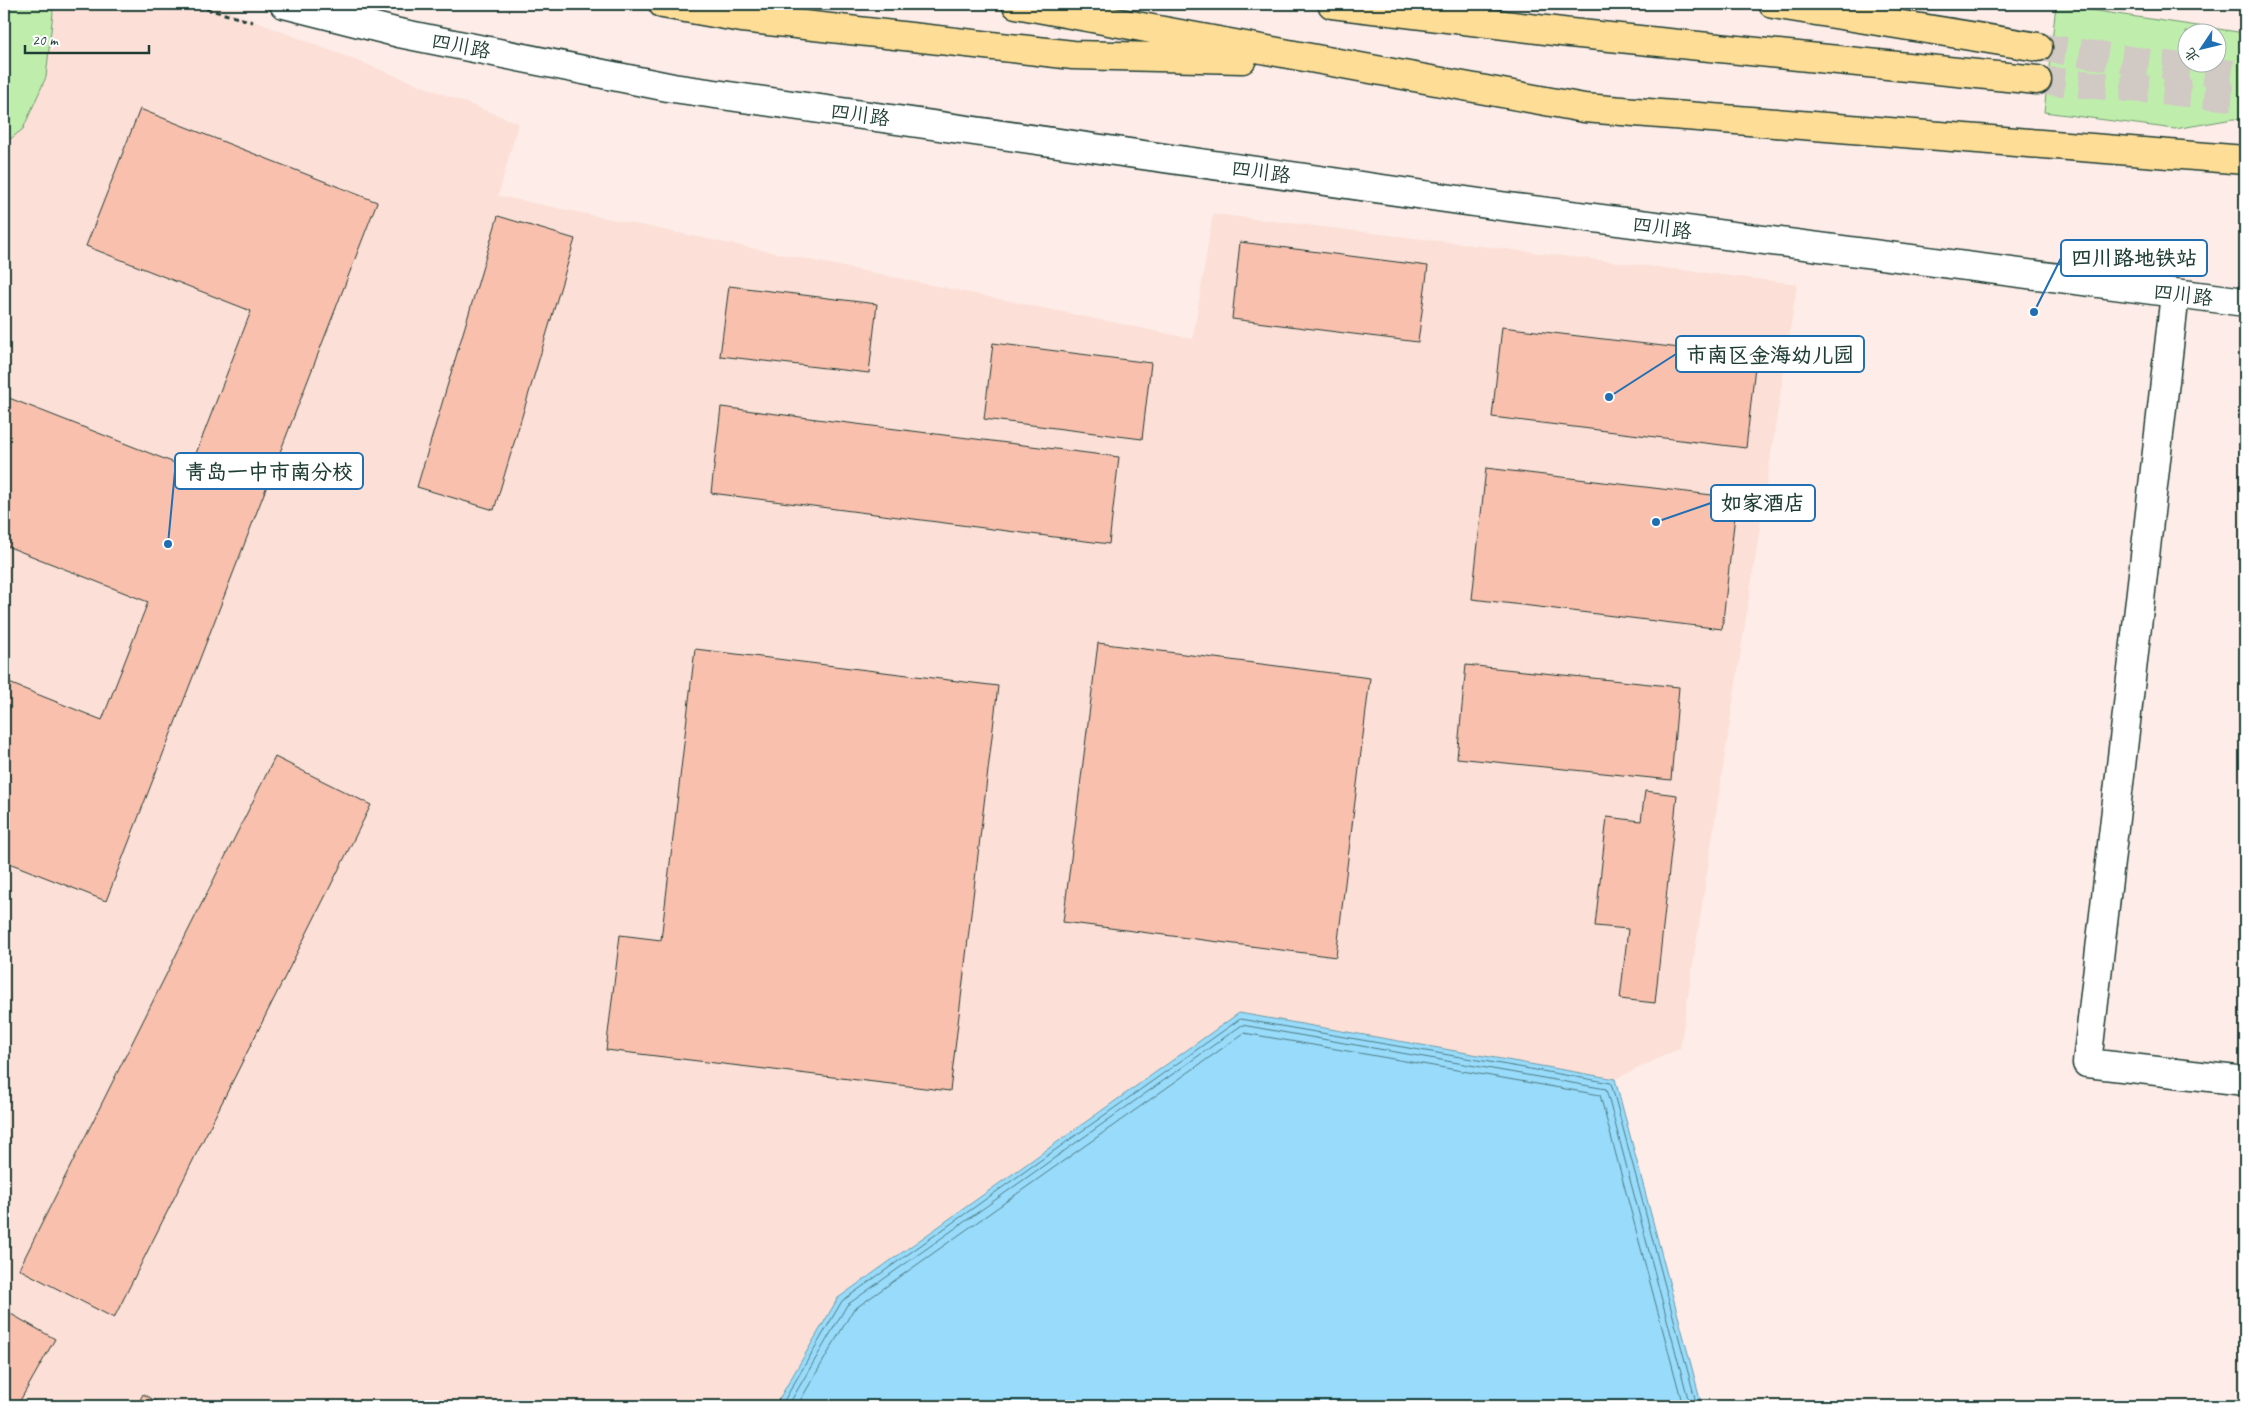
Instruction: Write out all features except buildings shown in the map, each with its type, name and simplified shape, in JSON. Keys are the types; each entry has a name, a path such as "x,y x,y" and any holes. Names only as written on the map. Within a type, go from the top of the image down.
{"main road":[{"path":"663,4 742,18 1073,55 1328,62"},
{"path":"1016,4 1584,108 2245,160"},
{"path":"1332,4 1570,33 2037,80"},
{"path":"1773,4 2038,47"}],"street":[{"name":"四川路","path":"284,4 399,33 674,88 1500,206 2245,302"},
{"path":"2176,294 2087,1064 2245,1081"}],"shaded area":[{"path":"4,4 210,4 518,123 498,196 1193,339 1213,214 1797,284 1680,1048 1615,1079 1239,1013 838,1297 775,1406 4,1406"}],"green space":[{"path":"4,4 50,4 53,12 46,77 23,129 4,144"},
{"path":"2056,5 2176,23 2176,72 2226,72 2226,30 2245,33 2245,120 2233,119 2175,129 2044,112"}],"water":[{"path":"1239,1013 1615,1079 1702,1406 775,1406 838,1298"}],"tunnel":[{"path":"2038,47 2245,76"},
{"path":"2037,80 2245,98"}],"place":[{"name":"四川路地铁站","path":"2034,312"},
{"name":"市南区金海幼儿园","path":"1609,397"},
{"name":"如家酒店","path":"1656,522"},
{"name":"青岛一中市南分校","path":"168,544"}]}
